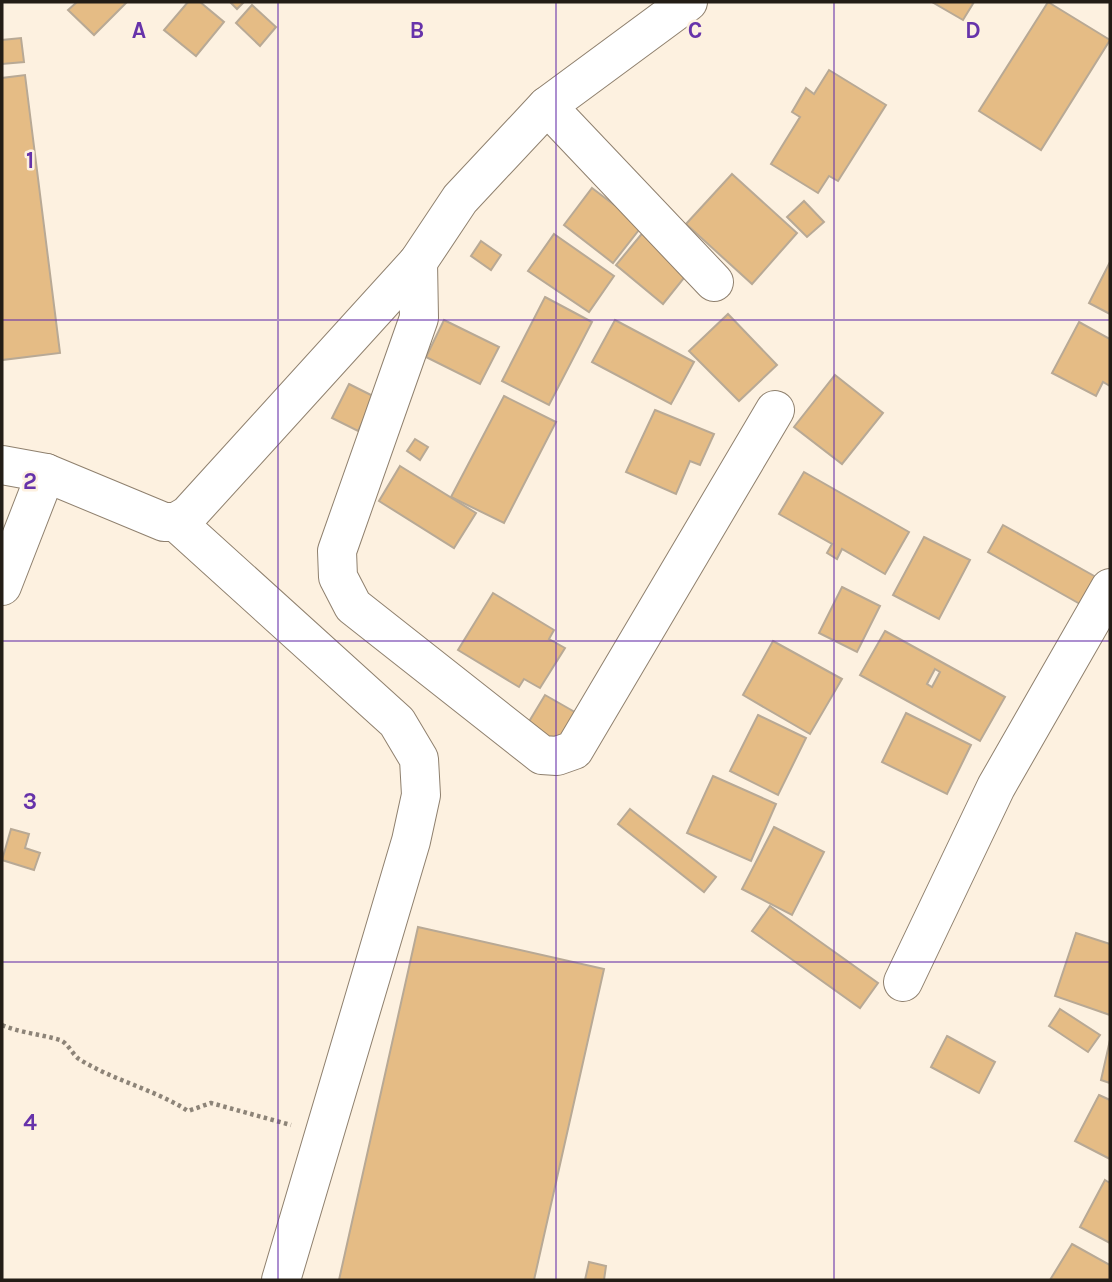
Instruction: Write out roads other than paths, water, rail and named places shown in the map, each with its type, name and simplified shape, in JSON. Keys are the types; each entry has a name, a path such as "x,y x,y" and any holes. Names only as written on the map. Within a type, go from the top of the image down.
{"street":[{"path":"2,465 46,473 164,522 176,522 188,515 418,262 460,199 547,106 688,2"},
{"path":"547,106 714,282"},
{"path":"418,262 419,318 337,551 338,577 353,606 542,755 557,756 574,750 775,410"},
{"path":"2,586 46,473"},
{"path":"176,522 397,722 419,759 421,795 411,841 281,1280"},
{"path":"903,982 996,786 1110,588"}]}
